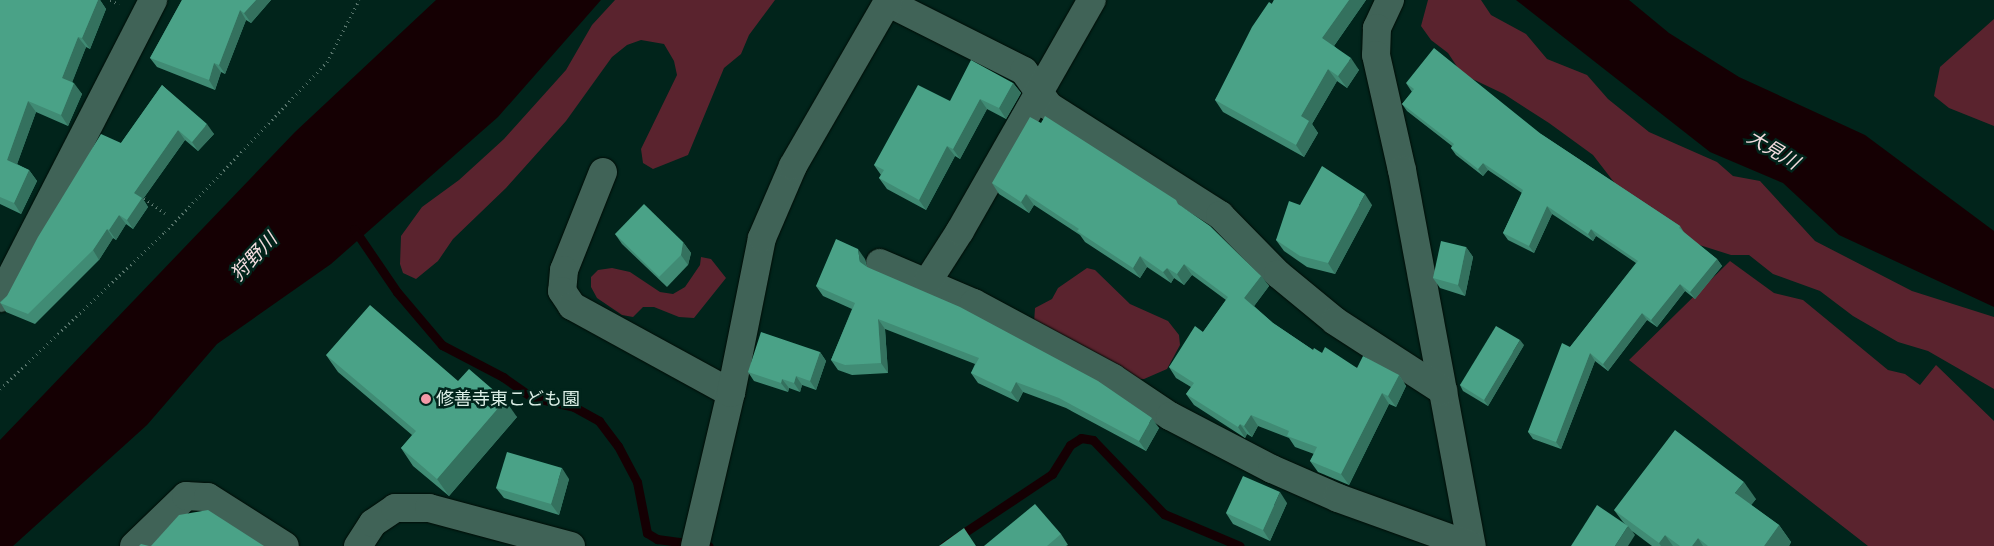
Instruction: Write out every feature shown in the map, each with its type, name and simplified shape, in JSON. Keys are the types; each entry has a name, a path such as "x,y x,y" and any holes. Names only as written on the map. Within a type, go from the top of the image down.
{"street":[{"path":"0,298 152,0"},
{"path":"928,281 960,231 1092,0"},
{"path":"1390,0 1377,28 1376,55 1402,170 1472,546"},
{"path":"695,546 731,393 762,238 794,166 888,1 1024,71 1049,106 1220,215 1272,268 1336,321 1443,391"},
{"path":"604,172 564,270 562,291 572,306 731,393"},
{"path":"880,263 928,281 1030,332 1113,378 1170,416 1247,457 1338,498 1472,546"},
{"path":"134,546 186,496 208,497 285,546"},
{"path":"358,546 373,523 396,508 429,508 571,546"}],"path":[{"path":"0,389 165,232 327,62 359,0"},
{"path":"137,192 165,213"}],"shaded area":[{"path":"615,0 775,0 749,35 741,54 724,68 688,155 653,169 643,163 641,149 677,75 674,61 664,44 641,40 627,45 612,57 566,121 506,188 453,239 438,261 416,279 403,273 400,264 401,236 422,207 459,180 504,139 566,70 592,25"},
{"path":"1428,0 1481,0 1491,15 1526,34 1547,59 1587,75 1608,99 1649,132 1717,162 1733,176 1760,181 1815,241 1912,291 1994,317 1994,389 1928,351 1898,342 1853,316 1820,291 1773,274 1749,255 1731,255 1690,242 1620,190 1593,155 1549,123 1504,94 1462,74 1448,53 1431,40 1421,26"},
{"path":"1994,19 1994,126 1949,108 1934,96 1940,67"},
{"path":"701,257 711,259 726,278 694,318 679,317 654,307 643,307 633,317 622,315 597,298 591,287 591,277 598,270 612,268 630,272 660,292 673,294 685,287 700,265"},
{"path":"1730,261 1774,293 1803,300 1888,370 1905,374 1920,385 1936,365 1994,421 1994,546 1868,546 1629,360"},
{"path":"1087,268 1095,270 1130,304 1168,321 1179,335 1180,345 1167,369 1144,379 1131,379 1034,323 1035,308 1052,299 1058,288"}],"water":[{"name":"狩野川","path":"436,0 601,0 498,117 331,264 217,344 147,425 13,546 0,546 0,440 295,132"},
{"name":"大見川","path":"1516,0 1629,0 1669,33 1739,77 1865,135 1994,231 1994,307 1839,235 1783,183 1710,152"}],"building":[{"path":"0,0 98,0 82,38 78,37 62,78 74,83 61,115 28,101 7,160 29,170 14,203 0,197"},
{"path":"182,0 256,0 244,13 240,10 219,65 214,63 209,80 150,58"},
{"path":"1274,0 1349,0 1322,38 1351,58 1338,76 1328,69 1301,116 1309,121 1296,145 1215,100 1252,27 1269,2 1272,4"},
{"path":"1434,48 1541,134 1680,226 1679,228 1717,259 1690,292 1680,284 1651,320 1642,313 1603,364 1590,353 1556,442 1528,432 1562,343 1570,347 1638,261 1591,229 1588,234 1547,206 1529,246 1503,233 1523,190 1483,163 1478,169 1451,148 1454,144 1402,104 1414,89 1406,83"},
{"path":"971,60 1013,83 999,108 980,99 953,149 947,146 919,200 879,178 884,170 874,165 918,85 950,101"},
{"path":"162,85 207,124 192,142 178,130 134,193 142,198 127,220 119,215 93,250 28,314 0,303 7,296 38,237 101,134 121,143"},
{"path":"1045,116 1176,200 1178,204 1210,226 1261,276 1244,298 1273,323 1313,350 1314,348 1322,353 1325,347 1357,368 1363,356 1399,375 1388,396 1382,393 1341,474 1310,461 1317,447 1287,436 1289,431 1251,415 1244,426 1240,424 1238,427 1186,394 1194,383 1169,367 1195,326 1203,332 1228,297 1184,264 1177,274 1167,268 1163,272 1140,256 1133,268 1026,194 1021,202 992,183 1030,117 1041,123"},
{"path":"1322,166 1365,194 1328,263 1300,256 1276,240 1289,201 1300,205"},
{"path":"644,204 683,242 681,255 659,277 615,234"},
{"path":"836,239 858,249 860,262 867,267 960,307 1098,381 1152,418 1139,441 1059,398 1016,382 1011,392 971,373 979,358 878,319 881,363 845,365 831,360 855,303 816,286"},
{"path":"1441,241 1466,247 1458,285 1433,278"},
{"path":"370,305 458,381 469,369 505,400 437,479 401,448 416,431 326,355"},
{"path":"1496,326 1520,340 1484,400 1460,385"},
{"path":"761,332 820,352 810,381 796,376 794,383 782,379 781,383 748,372"},
{"path":"1675,430 1744,482 1735,493 1779,525 1764,546 1708,546 1698,538 1692,546 1680,546 1665,535 1659,543 1614,510"},
{"path":"507,452 562,468 551,504 496,488"},
{"path":"1243,476 1280,492 1263,530 1226,513"},
{"path":"1035,504 1061,534 1047,546 984,546"},
{"path":"1597,505 1628,526 1615,546 1571,546"},
{"path":"208,510 264,546 151,546 179,515"},
{"path":"964,528 976,546 939,546"}],"waterway":[{"path":"354,229 397,292 442,345 503,377 532,397 574,407 599,421 618,446 637,482 647,533 657,539 709,546"},
{"path":"944,546 1052,474 1070,445 1081,438 1093,440 1164,514 1240,546"}],"place":[{"name":"修善寺東こども園","path":"426,399"}]}
